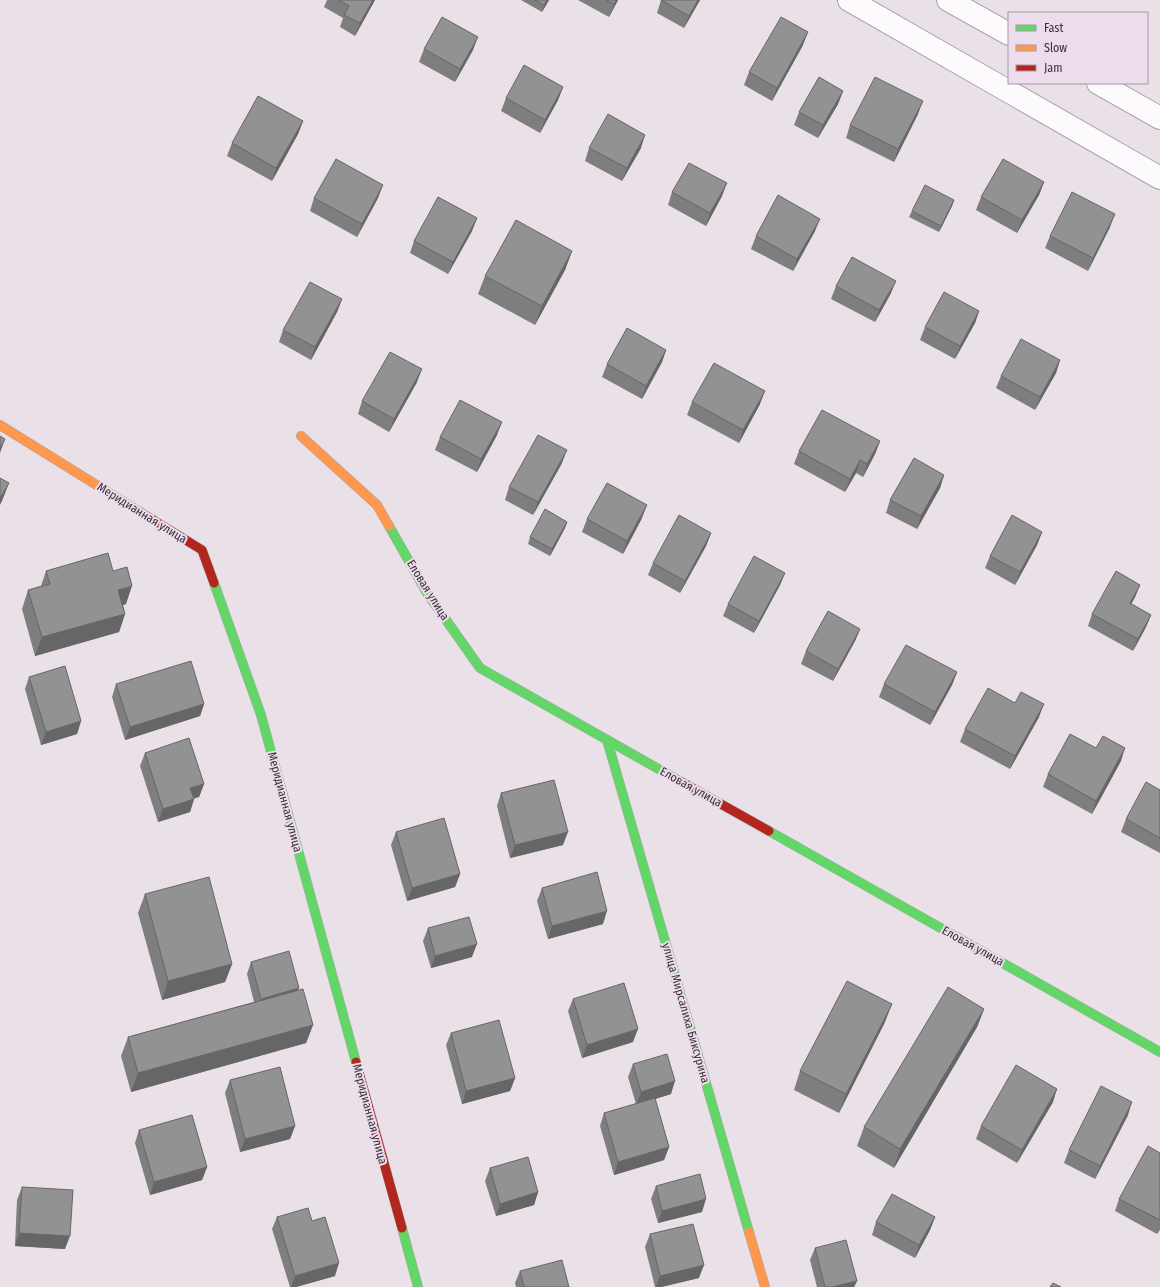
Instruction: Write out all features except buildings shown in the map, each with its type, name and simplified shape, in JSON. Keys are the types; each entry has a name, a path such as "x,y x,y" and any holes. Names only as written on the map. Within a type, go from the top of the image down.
{"street":[{"path":"849,0 1160,178"},
{"path":"948,0 1008,33"},
{"path":"1100,84 1160,118"},
{"name":"Меридианная улица","path":"0,425 202,550 261,715 418,1287"},
{"name":"Еловая улица","path":"301,436 377,505 427,593 480,668 1160,1052"},
{"name":"улица Мирсалиха Биксурина","path":"607,740 765,1287"}],"traffic: fast":[{"path":"389,526 427,593 480,668 678,780"},
{"path":"214,583 261,715 356,1062"},
{"path":"607,740 749,1232"},
{"path":"769,831 1160,1052"},
{"path":"402,1228 418,1287"}],"traffic: slow":[{"path":"0,425 140,512"},
{"path":"301,436 377,505 389,526"},
{"path":"749,1232 765,1287"}],"traffic: jam":[{"path":"140,512 202,550 214,583"},
{"path":"678,780 769,831"},
{"path":"356,1062 402,1228"}]}
